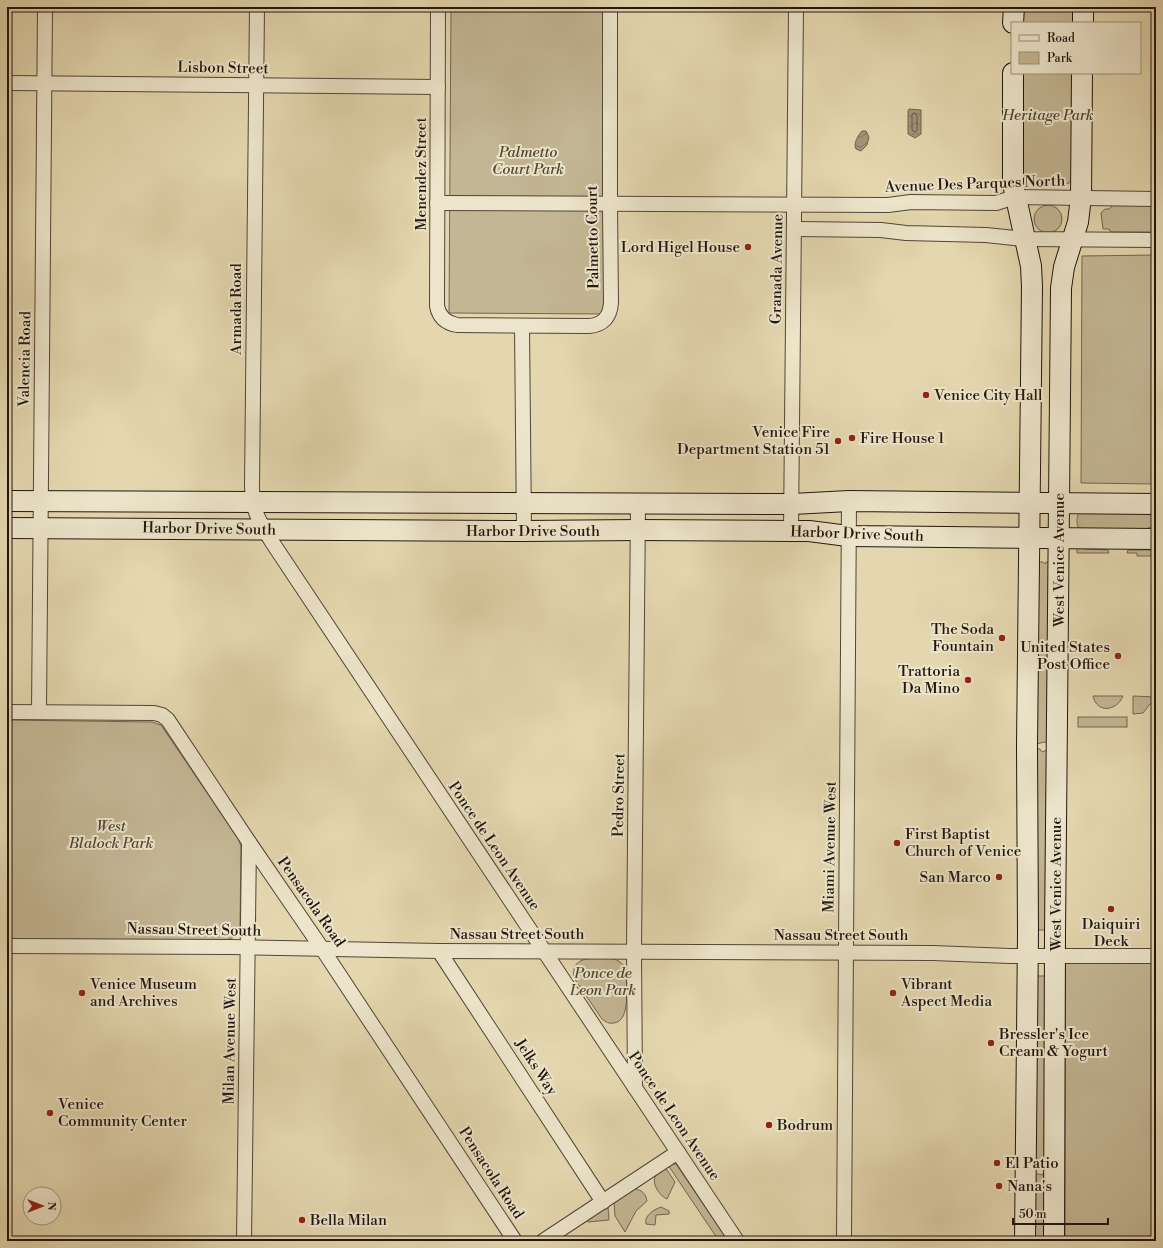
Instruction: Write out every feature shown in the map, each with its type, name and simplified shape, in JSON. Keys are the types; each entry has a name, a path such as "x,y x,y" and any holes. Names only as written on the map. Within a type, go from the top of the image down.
{"street":[{"name":"Valencia Road","path":"38,712 45,7"},
{"name":"Armada Road","path":"256,7 252,501 264,530"},
{"name":"Menendez Street","path":"438,7 438,310 448,323 462,325"},
{"name":"Palmetto Court","path":"462,325 597,325 607,317 610,311 610,7"},
{"name":"Granada Avenue","path":"791,531 796,7"},
{"path":"1014,7 1014,22"},
{"path":"1083,7 1083,22"},
{"name":"West Venice Avenue","path":"1013,74 1013,184 1032,274 1027,746 1028,956 1025,1241"},
{"name":"West Venice Avenue","path":"1054,1241 1061,288 1064,267 1071,240 1078,222 1081,197 1082,74"},
{"name":"Lisbon Street","path":"7,83 256,86 438,86"},
{"name":"Avenue Des Parques North","path":"437,203 888,205 911,202 996,203 1015,197 1081,197 1156,200"},
{"path":"795,229 881,230 906,233 986,235 1024,239 1156,240"},
{"path":"522,326 524,531"},
{"name":"Harbor Drive South","path":"7,501 792,504 849,501 1156,504"},
{"name":"Miami Avenue West","path":"844,1241 849,501"},
{"name":"Pedro Street","path":"635,1088 634,951 638,503"},
{"name":"Harbor Drive South","path":"7,528 809,531 848,536 1156,539"},
{"name":"Ponce de Leon Avenue","path":"264,530 737,1241"},
{"name":"Pensacola Road","path":"7,712 154,713 162,715 168,720 323,950 515,1241"},
{"name":"Milan Avenue West","path":"244,1241 249,842"},
{"name":"Nassau Street South","path":"7,946 248,947 323,950 440,951 543,950 846,952 1028,956 1156,956"},
{"name":"Jelks Way","path":"440,951 603,1202"},
{"path":"543,1241 678,1152"}],"green space":[{"name":"Palmetto Court Park","path":"451,7 606,7 604,314 449,313"},
{"path":"1021,7 1077,7 1077,22 1021,22"},
{"name":"Heritage Park","path":"1020,74 1076,74 1074,177 1069,183 1063,186 1034,184 1028,182 1021,175"},
{"path":"1048,205 1058,209 1062,219 1058,229 1048,233 1038,229 1034,219 1038,209"},
{"path":"1113,205 1156,205 1156,232 1112,232 1109,229 1103,229 1101,213"},
{"path":"1156,255 1156,484 1081,483 1082,256"},
{"path":"1081,511 1140,511 1156,517 1156,525 1141,531 1079,529 1077,520"},
{"path":"1077,546 1083,547 1084,549 1108,550 1109,553 1077,553"},
{"path":"1128,550 1156,550 1156,556 1137,556 1137,553 1127,553"},
{"path":"1038,562 1043,562 1045,564 1046,562 1052,562 1049,744 1045,742 1036,744"},
{"path":"1093,696 1123,696 1116,705 1103,708 1095,702"},
{"path":"1133,696 1156,697 1156,704 1150,704 1143,713 1133,714"},
{"path":"1078,717 1127,717 1127,727 1078,727"},
{"name":"West Blalock Park","path":"7,720 152,722 161,725 239,840 241,847 240,926 235,936 225,940 7,939"},
{"path":"1036,749 1040,749 1042,752 1047,750 1047,930 1037,930"},
{"name":"Ponce de Leon Park","path":"591,958 610,958 620,962 627,972 625,1009 623,1016 619,1021 614,1023 602,1019 574,978 574,970 580,961"},
{"path":"1065,963 1156,963 1156,1241 1065,1241"},
{"path":"1037,976 1047,976 1047,1168 1044,1168 1043,1166 1033,1167"},
{"path":"676,1164 728,1241 719,1241 668,1165"},
{"path":"665,1167 675,1182 667,1199 657,1190 654,1180 657,1174"},
{"path":"1033,1173 1043,1175 1043,1173 1048,1173 1047,1241 1032,1241"},
{"path":"631,1190 640,1190 646,1196 647,1201 636,1211 625,1232 615,1216 614,1202"},
{"path":"608,1206 609,1220 587,1221 587,1220"},
{"path":"661,1207 669,1211 669,1214 656,1215 655,1225 646,1224 646,1218"}],"water":[{"path":"909,109 921,110 921,134 915,138 908,134"},
{"path":"862,131 866,131 869,137 867,145 861,151 856,149 855,145"}],"place":[{"name":"Lord Higel House","path":"748,247"},
{"name":"Venice City Hall","path":"926,395"},
{"name":"Fire House 1","path":"852,438"},
{"name":"Venice Fire Department Station 51","path":"838,441"},
{"name":"The Soda Fountain","path":"1002,638"},
{"name":"United States Post Office","path":"1118,656"},
{"name":"Trattoria Da Mino","path":"968,680"},
{"name":"First Baptist Church of Venice","path":"897,843"},
{"name":"San Marco","path":"999,877"},
{"name":"Daiquiri Deck","path":"1111,909"},
{"name":"Venice Museum and Archives","path":"82,993"},
{"name":"Vibrant Aspect Media","path":"893,993"},
{"name":"Bressler's Ice Cream & Yogurt","path":"991,1043"},
{"name":"Venice Community Center","path":"50,1113"},
{"name":"Bodrum","path":"769,1125"},
{"name":"El Patio","path":"997,1163"},
{"name":"Nana's","path":"999,1186"},
{"name":"Bella Milan","path":"302,1220"}]}
